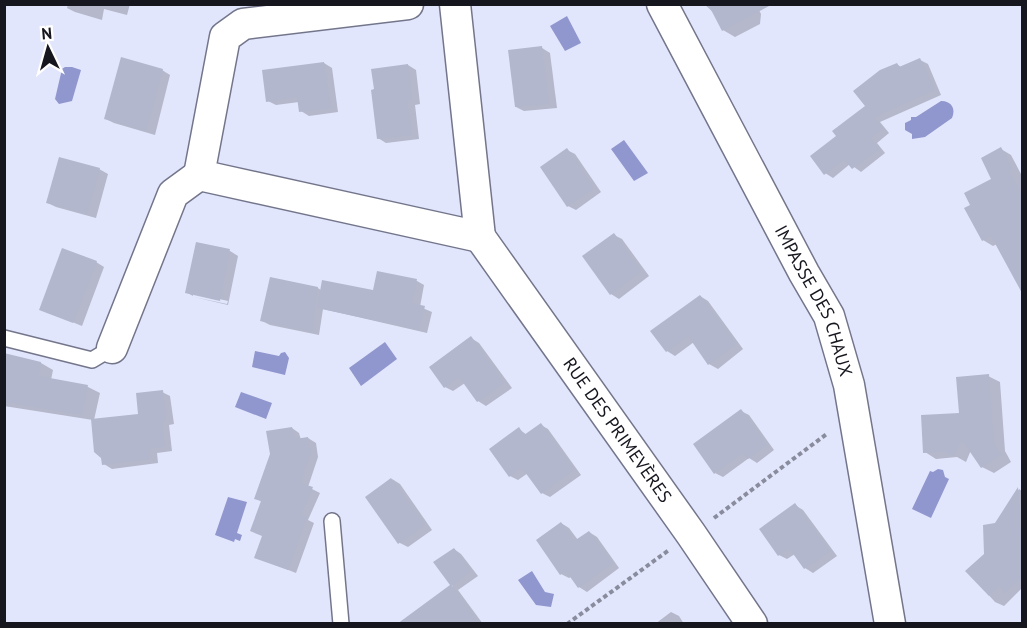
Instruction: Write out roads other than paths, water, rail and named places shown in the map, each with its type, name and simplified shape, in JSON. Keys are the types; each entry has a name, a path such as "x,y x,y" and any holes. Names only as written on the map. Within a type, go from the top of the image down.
{"street":[{"path":"112,348 173,194 199,175 225,37 243,24 408,4"},
{"name":"RUE DES PRIMEVÈRES","path":"455,4 480,237 691,534 752,624"},
{"name":"IMPASSE DES CHAUX","path":"662,4 829,316 849,385 890,624"},
{"path":"199,175 480,237"}],"lane":[{"path":"4,338 92,360 112,348"},
{"path":"332,521 341,624"}],"water":[{"path":"567,16 581,43 565,51 550,26"},
{"path":"65,67 81,70 72,101 59,104 55,99 62,69"},
{"path":"941,101 948,102 952,106 954,112 952,118 925,137 912,139 912,134 905,130 905,123 911,120 911,117 916,117"},
{"path":"624,140 648,173 634,181 611,149"},
{"path":"385,342 397,359 361,386 349,368"},
{"path":"255,351 279,356 285,352 289,358 285,375 252,367"},
{"path":"241,392 272,403 266,419 235,407"},
{"path":"943,470 945,477 949,479 931,518 912,509 930,471"},
{"path":"228,497 247,502 237,533 242,535 240,541 235,539 234,542 215,535"},
{"path":"532,571 545,592 554,594 551,607 536,605 518,580"}]}
